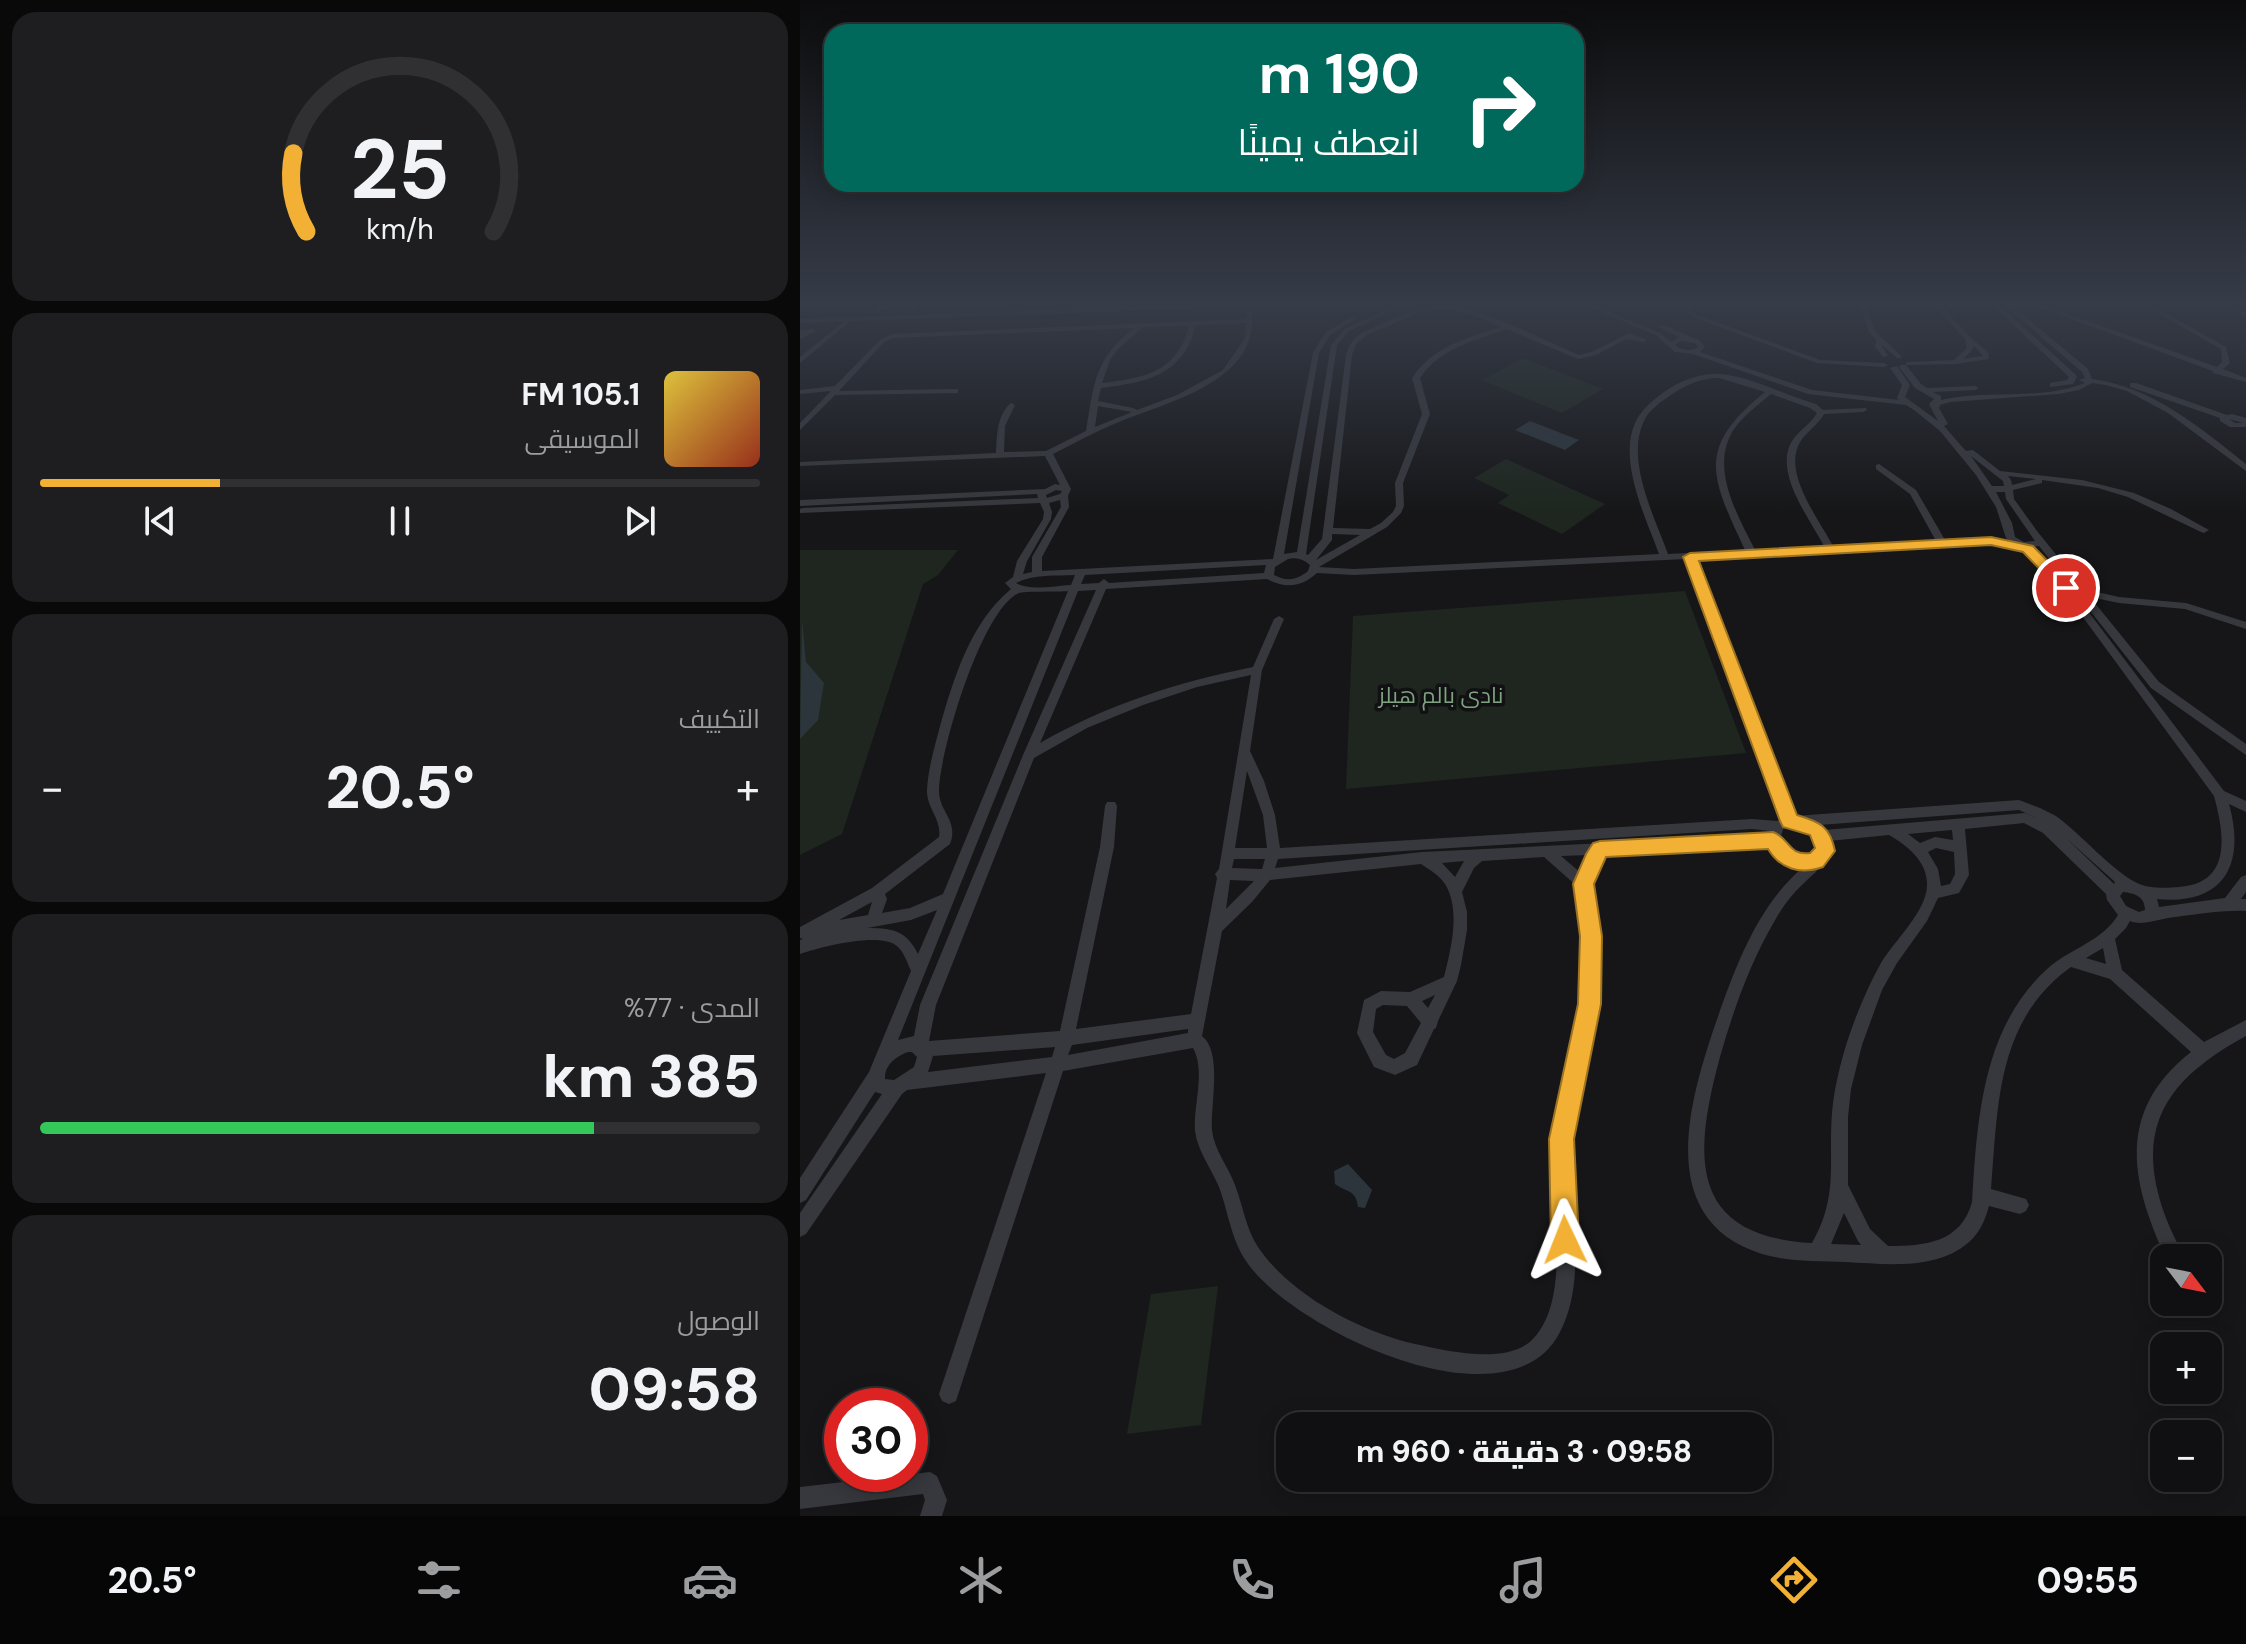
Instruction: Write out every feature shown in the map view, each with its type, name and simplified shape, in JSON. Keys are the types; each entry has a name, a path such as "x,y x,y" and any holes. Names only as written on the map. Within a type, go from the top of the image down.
{"street":[{"path":"800,428 852,374"},
{"path":"1090,433 1098,374"},
{"path":"1098,386 1148,379 1160,374"},
{"path":"800,464 1048,453 1141,410 1180,397 1221,374"},
{"path":"1269,576 1276,560 1312,374"},
{"path":"1311,563 1329,374"},
{"path":"1017,583 1073,588 1269,576 1280,583 1296,582 1328,536 1349,374"},
{"path":"1311,563 1372,532 1391,519 1400,506 1399,483 1426,414 1416,378 1418,374"},
{"path":"1758,374 1811,392 1912,405 1966,396 2077,390 2090,380"},
{"path":"1783,374 1822,388 1854,392 2059,384 2071,374 2125,389 2166,408 2246,468"},
{"path":"1902,374 1906,385 1901,398 1935,421 1979,475 2014,541 2043,561 2066,588 2175,731 2220,794 2230,817 2234,840 2230,861 2218,878 2199,892 2183,895 2120,886 2113,892"},
{"path":"1907,374 1938,398 1936,413 1941,420 1980,463 1997,473 2010,488 2010,499 2034,533 2155,685 2246,750"},
{"path":"2087,374 2090,380"},
{"path":"2093,374 2224,417 2228,423 2245,424"},
{"path":"1665,558 1633,458 1634,429 1640,416 1662,395 1711,376 1723,376 1821,412 1863,410"},
{"path":"800,395 955,391"},
{"path":"815,394 834,393"},
{"path":"1752,554 1720,481 1718,454 1728,430 1768,393"},
{"path":"1095,403 1141,410"},
{"path":"1000,454 1001,426 1011,405"},
{"path":"1821,412 1794,444 1791,462 1797,486 1830,550"},
{"path":"1037,574 1037,557 1065,507 1065,492 1048,453"},
{"path":"1879,467 1913,492 1942,544"},
{"path":"1979,475 1997,473 2079,482 2129,494 2204,530"},
{"path":"1989,489 2010,488 2042,480"},
{"path":"800,511 1044,497 1065,492"},
{"path":"800,503 1044,497"},
{"path":"1017,583 1022,561 1047,519 1044,497"},
{"path":"1328,536 1372,532"},
{"path":"1991,541 2010,532 2034,533"},
{"path":"1328,536 1352,543"},
{"path":"801,938 877,892 945,840 948,828 932,791 962,671 1000,601 1017,583 1037,574 1276,560 1311,563 1350,572 1991,541 2023,546 2042,543"},
{"path":"1690,557 1785,827 1782,856 1790,887"},
{"path":"1160,582 1167,567"},
{"path":"1131,583 1140,573 1137,569"},
{"path":"800,1228 902,1085 924,1065 922,1048 928,1005 1029,755 1110,570"},
{"path":"800,1194 879,1069 917,967 1081,572"},
{"path":"2084,592 2119,600 2186,606 2246,626"},
{"path":"2100,613 2119,600"},
{"path":"1194,1040 1216,928 1222,874 1257,670 1279,619"},
{"path":"1029,755 1071,730 1145,698 1210,678 1257,670"},
{"path":"2175,731 2180,723 2206,720 2246,737"},
{"path":"1216,928 1266,875 1270,854 1272,821 1245,752"},
{"path":"2220,794 2246,807"},
{"path":"1222,874 1266,875 1422,858 1600,849 1785,827 2019,805 2063,825 2096,861 2152,902 2152,914"},
{"path":"949,1394 1066,1038 1107,847 1111,806"},
{"path":"1227,853 1270,854 1752,824 1785,827 1822,836 2013,818 2037,822 2113,892 2117,905 2126,914 2139,918 2229,904 2246,905"},
{"path":"1934,893 1945,892 1959,883 1962,867 1958,823"},
{"path":"1817,1252 1837,1215 1842,1190 1840,1116 1854,1046 1866,1009 1887,967 1934,893 1934,877 1919,850 1889,829"},
{"path":"1822,836 1825,851 1806,876 1790,887 1762,929 1722,1028 1702,1103 1696,1166 1703,1191 1716,1214 1736,1233 1759,1245 1817,1252 1883,1254 1943,1248 1959,1241 1970,1229 1981,1195 1997,1059 2036,989 2093,943 2108,939 2126,914"},
{"path":"1919,850 1935,842 1958,847"},
{"path":"879,1069 884,1088 1194,1040 1201,1044 1206,1057 1203,1112 1212,1158 1229,1192 1240,1232 1254,1257 1273,1279 1340,1326 1389,1347 1441,1361 1496,1367 1520,1360 1548,1334 1565,1297 1562,1139 1589,1004 1591,936 1584,884 1600,849"},
{"path":"1547,852 1584,884"},
{"path":"1450,981 1411,999 1381,998 1366,1012 1368,1043 1380,1061 1395,1067 1411,1059 1431,1023 1450,981 1458,949 1457,888 1469,864 1479,855"},
{"path":"1782,856 1799,863 1816,861"},
{"path":"1422,858 1443,870 1457,888"},
{"path":"2229,904 2246,881"},
{"path":"873,920 880,899 877,892"},
{"path":"801,938 911,914 947,899"},
{"path":"801,938 883,934 899,940 917,967"},
{"path":"2108,939 2115,974"},
{"path":"2070,960 2115,974 2202,1051"},
{"path":"1411,999 1431,1023"},
{"path":"879,1069 902,1046 922,1048 1066,1038 1196,1021"},
{"path":"2169,1244 2148,1198 2143,1168 2143,1141 2150,1114 2179,1072 2202,1051 2246,1028"},
{"path":"1842,1190 1864,1235 1883,1254"},
{"path":"1981,1195 2020,1205"},
{"path":"800,1498 930,1483 936,1500 931,1516"}],"green space":[{"path":"1494,374 1564,374 1603,389 1562,413 1482,380"},
{"path":"1506,459 1605,504 1562,534 1498,503 1509,495 1474,478"},
{"path":"800,550 958,550 938,575 923,584 842,834 800,855"},
{"name":"نادى بالم هيلز","path":"1685,591 1746,753 1346,789 1353,616"},
{"path":"1218,1286 1201,1425 1127,1434 1151,1294"}],"shaded area":[{"path":"1530,421 1579,440 1565,450 1515,430"},
{"path":"802,619 806,662 824,683 818,720 800,739"},
{"path":"1348,1164 1372,1190 1365,1208 1358,1207 1353,1194 1335,1184 1334,1171"}],"route":[{"path":"1565,1240 1562,1139 1589,1004 1591,936 1584,884 1600,849 1773,840 1782,856 1799,863 1816,861 1825,851 1825,843 1816,829 1799,821 1790,821 1690,557 1991,541 2028,549 2066,588"}]}
